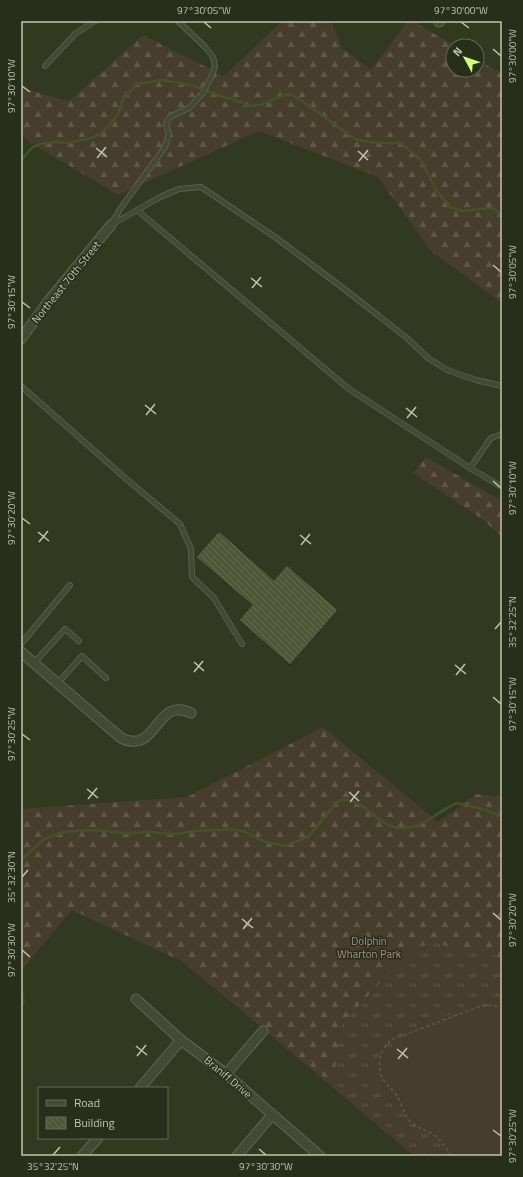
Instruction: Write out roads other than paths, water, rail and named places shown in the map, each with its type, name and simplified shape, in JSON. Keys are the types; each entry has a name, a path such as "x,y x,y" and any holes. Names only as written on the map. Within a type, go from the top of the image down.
{"street":[{"name":"Northeast 70th Street","path":"21,340 50,299 112,225"},
{"path":"21,652 122,738 129,742 138,742 147,737 169,711 184,709 191,713"},
{"name":"Braniff Drive","path":"136,998 181,1040 226,1074 320,1156"},
{"path":"226,1074 263,1031"},
{"path":"141,1087 181,1040"},
{"path":"237,1156 272,1115"},
{"path":"82,1156 97,1139"}],"lane":[{"path":"44,66 75,34 95,21"},
{"path":"112,225 120,209 165,147 169,134 166,126 167,121 171,116 189,108 202,93 212,75 215,66 213,57 205,47 178,21"},
{"path":"112,225 160,197 179,189 201,187 276,237 407,338 428,358 447,370 476,380 502,386"},
{"path":"138,211 349,389 470,468 502,486"},
{"path":"21,386 124,477 180,524 191,549 192,577 214,598 242,644"},
{"path":"470,468 491,438 502,434"},
{"path":"21,644 70,585"},
{"path":"34,663 65,629 79,641"},
{"path":"58,683 82,656 106,678"}],"waterway":[{"path":"21,160 33,147 40,144 56,142 67,143 92,138 103,132 118,114 124,97 137,84 163,80 194,86 249,106 261,105 281,96 291,94 358,140 376,143 401,143 421,160 436,190 450,207 461,211 492,208 502,215"},
{"path":"21,860 42,841 51,836 85,830 131,834 149,832 173,834 195,831 235,829 248,833 262,841 285,846 308,837 337,802 345,800 353,801 361,805 384,823 393,827 402,828 424,822 457,803 486,810 502,817"}],"park label":[{"name":"Dolphin Wharton Park","path":"369,947"}]}
